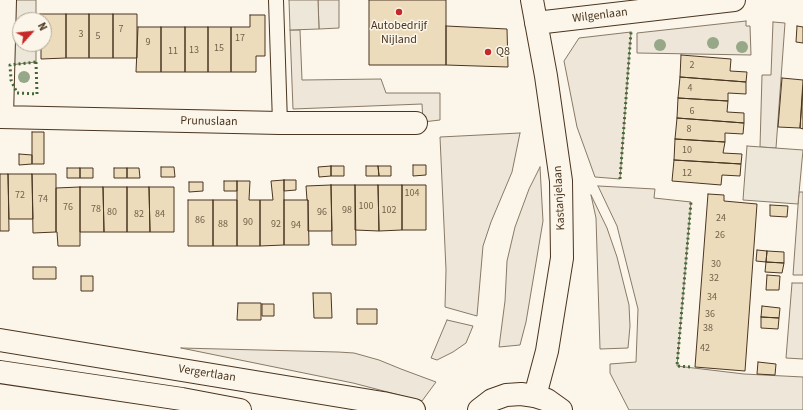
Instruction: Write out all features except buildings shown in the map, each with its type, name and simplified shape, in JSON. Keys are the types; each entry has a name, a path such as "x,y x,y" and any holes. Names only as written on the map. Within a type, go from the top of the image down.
{"street":[{"name":"Prunuslaan","path":"5,0 1,117 280,123 416,123"},
{"name":"Kastanjelaan","path":"532,0 553,120 561,182 562,258 546,351 535,396"},
{"name":"Wilgenlaan","path":"536,23 734,0"},
{"name":"Vergertlaan","path":"0,340 383,402 414,410"},
{"path":"0,372 182,399 240,410"},
{"path":"479,410 492,400 506,395 521,394 547,400 561,410"}],"lane":[{"path":"276,0 280,123"}],"shaded area":[{"path":"8,0 36,0 36,12 12,12 12,52 36,52 36,62 10,65"},
{"path":"289,0 318,0 319,29 290,30"},
{"path":"318,0 339,0 339,28 319,29"},
{"path":"746,21 746,26 750,26 751,55 637,53 637,33"},
{"path":"773,22 785,23 776,148 760,147 762,75 771,75"},
{"path":"290,30 300,30 302,80 381,79 386,93 440,93 440,120 423,122 422,104 293,109"},
{"path":"631,32 620,179 595,177 577,127 564,61 579,38"},
{"path":"520,133 512,172 491,222 483,246 477,316 445,307 446,270 440,137"},
{"path":"747,146 803,150 798,204 743,200"},
{"path":"540,167 543,221 526,322 520,345 499,347 505,301 507,261 515,227 529,189"},
{"path":"598,186 655,189 654,198 691,202 677,366 744,374 803,377 803,410 629,410 610,373 610,364 636,362 638,309 617,226"},
{"path":"799,192 803,192 803,275 793,275"},
{"path":"591,195 607,228 617,257 629,305 630,326 628,348 600,349 596,218"},
{"path":"792,283 803,283 803,359 786,358"},
{"path":"447,320 473,326 466,343 437,360 431,358"},
{"path":"181,348 354,353 379,360 436,382 422,401 353,383"}],"hedge":[{"path":"620,179 631,32"},
{"path":"36,62 37,94 17,93 11,80 10,65 36,62"},
{"path":"690,367 677,366 691,202"}],"place":[{"name":"Autobedrijf Nijland","path":"399,12"},
{"name":"Q8","path":"488,52"}]}
